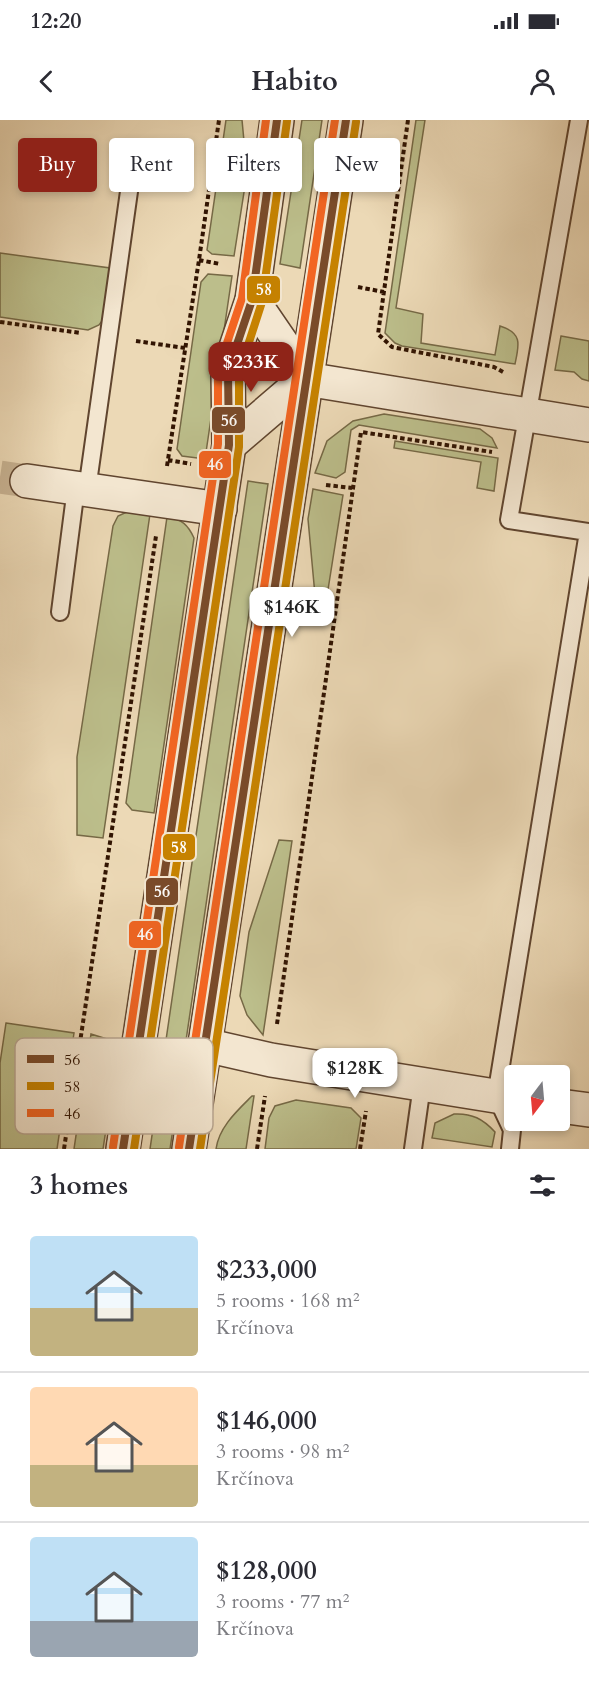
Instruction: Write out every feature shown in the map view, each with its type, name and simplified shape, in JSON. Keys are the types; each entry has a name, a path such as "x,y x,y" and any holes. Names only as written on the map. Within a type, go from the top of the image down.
{"street":[{"path":"140,1038 229,445 228,371 252,300 277,120"},
{"path":"206,1038 346,120"},
{"path":"252,300 306,379 589,425"},
{"path":"229,445 306,379"},
{"path":"27,481 220,509"},
{"path":"213,1047 271,1060 504,1098"},
{"path":"570,1107 589,1110"},
{"path":"123,1149 125,1134"},
{"path":"189,1149 191,1134"}],"lane":[{"path":"510,1065 588,532 509,520 579,120"},
{"path":"60,612 108,337 129,192"},
{"path":"413,1149 422,1085"},
{"path":"510,1149 512,1131"}],"path":[{"path":"166,468 219,120"},
{"path":"408,120 378,334 392,347 494,367 511,377"},
{"path":"199,260 221,264"},
{"path":"354,287 384,292"},
{"path":"0,322 185,348"},
{"path":"276,1031 361,432 498,453"},
{"path":"168,460 195,464"},
{"path":"324,484 352,488"},
{"path":"81,1038 157,528"},
{"path":"257,1149 266,1092"},
{"path":"64,1149 66,1134"}],"green space":[{"path":"226,120 242,120 244,138 223,138"},
{"path":"302,120 322,120 319,138 314,138 314,174 300,268 280,264 291,192 302,192 302,138 299,138"},
{"path":"416,120 425,120 396,308 423,314 421,343 495,355 500,326 507,329 513,332 518,340 515,364 402,346 395,343 385,333"},
{"path":"215,192 244,192 234,256 212,254 207,250"},
{"path":"0,253 110,268 105,317 99,325 88,330 0,317"},
{"path":"208,274 232,276 205,459 182,456 177,449 201,282"},
{"path":"561,336 589,341 589,381 582,379 574,372 555,370"},
{"path":"384,414 480,429 492,438 497,448 359,425 351,430 345,472 336,478 315,473 327,441 353,421"},
{"path":"395,441 498,458 494,491 477,488 481,462 394,448"},
{"path":"248,481 268,484 186,1038 166,1038"},
{"path":"313,489 343,495 327,596 315,595 308,519"},
{"path":"129,511 150,514 103,838 77,835 77,757 113,526 118,516"},
{"path":"167,517 184,523 194,538 154,813 132,810 126,803"},
{"path":"279,840 292,841 263,1035 247,1015 240,996 249,932"},
{"path":"6,1023 74,1033 73,1038 15,1038 15,1134 59,1134 57,1149 0,1149 0,1063"},
{"path":"91,1034 104,1038 90,1038"},
{"path":"254,1096 246,1149 216,1149 225,1127"},
{"path":"296,1100 351,1108 361,1118 356,1149 265,1149 269,1118 275,1106"},
{"path":"454,1114 472,1116 486,1124 495,1132 492,1147 432,1138 435,1123"},
{"path":"76,1134 105,1134 103,1149 74,1149"},
{"path":"152,1134 172,1134 170,1149 150,1149"}],"tunnel":[{"path":"0,477 27,481"}],"transit line":[{"name":"46","path":"129,1038 218,444 218,370 242,298 266,120"},
{"name":"56","path":"140,1038 229,445 228,371 252,300 277,120"},
{"name":"46","path":"196,1038 335,120"},
{"name":"56","path":"206,1038 346,120"},
{"name":"58","path":"151,1038 239,447 239,373 262,302 287,121"},
{"name":"58","path":"213,1063 356,122"},
{"name":"46","path":"113,1147 115,1134"},
{"name":"56","path":"123,1149 125,1134"},
{"name":"58","path":"134,1149 136,1134"},
{"name":"46","path":"179,1147 181,1134"},
{"name":"56","path":"189,1149 191,1134"},
{"name":"58","path":"200,1149 202,1134"}]}
